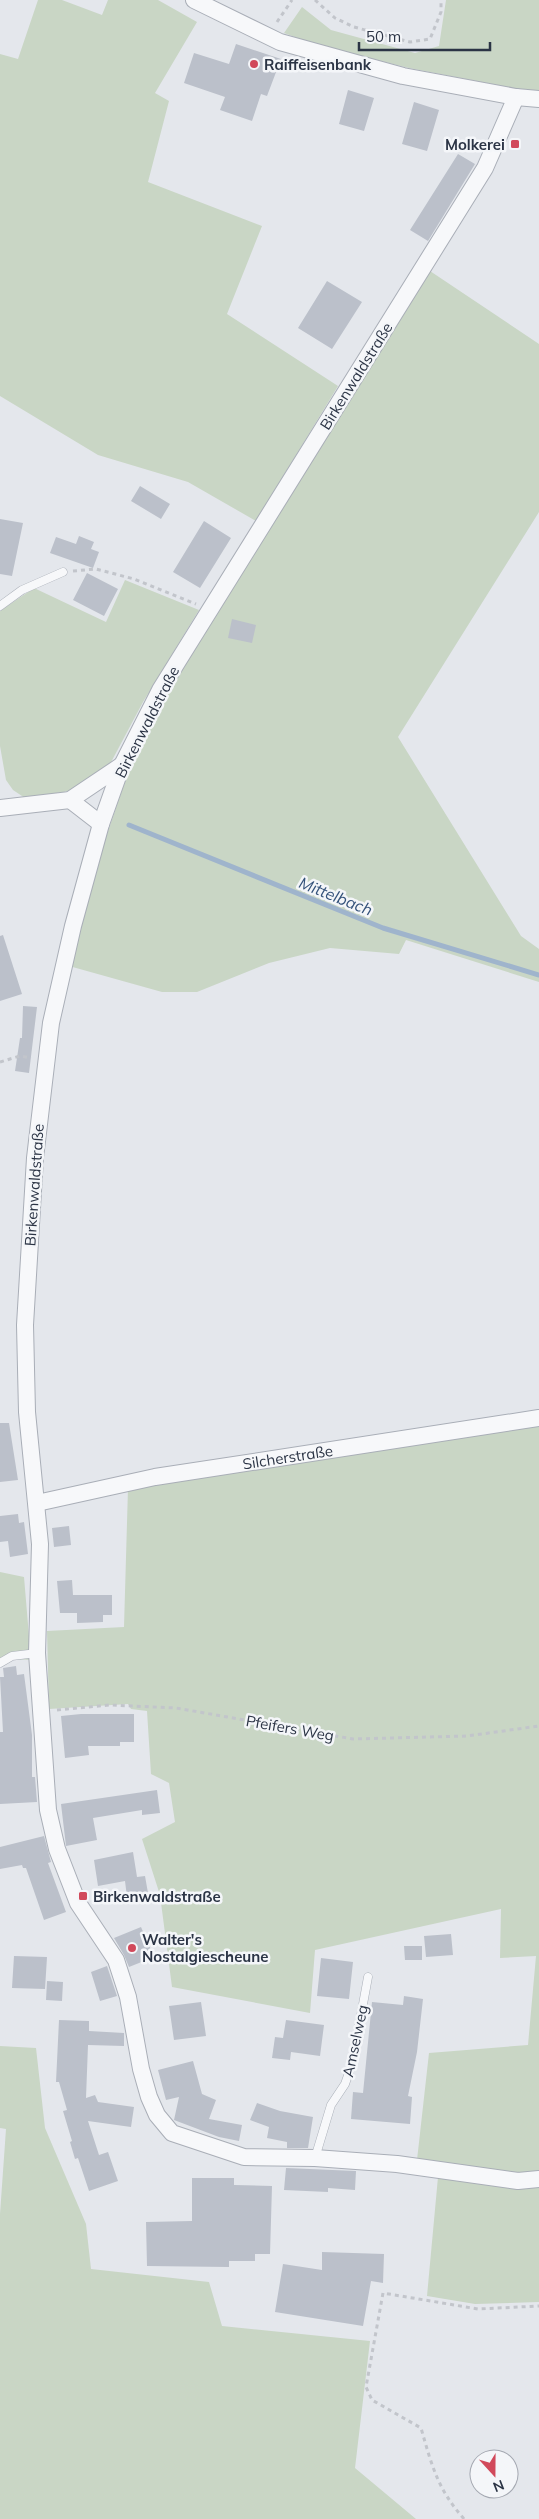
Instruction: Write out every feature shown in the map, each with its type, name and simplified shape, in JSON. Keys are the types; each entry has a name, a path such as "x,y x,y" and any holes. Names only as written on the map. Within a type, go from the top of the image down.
{"street":[{"path":"194,0 267,37 403,76 516,97 539,99"},
{"name":"Birkenwaldstraße","path":"516,97 485,168 160,690 122,765 101,824 73,926 51,1023 35,1158 25,1325 27,1412 38,1502 40,1544 37,1653 48,1810 57,1850 78,1902 116,1960 128,1997 141,2069 157,2115 172,2134 244,2157 315,2158 397,2164 518,2181 539,2179"},
{"path":"0,804 70,800 122,765"},
{"path":"70,800 101,824"},
{"name":"Silcherstraße","path":"38,1502 155,1477 539,1418"}],"lane":[{"path":"0,606 22,590 63,572"},
{"path":"0,1663 12,1656 37,1653"},
{"name":"Amselweg","path":"315,2158 331,2105 345,2084 352,2064 368,1977"}],"path":[{"path":"267,37 292,0"},
{"path":"315,0 335,18 354,27 410,42 430,39 440,12 442,0"},
{"path":"63,572 96,569 134,579 211,610"},
{"path":"0,1062 20,1056 46,1059"},
{"name":"Pfeifers Weg","path":"42,1712 110,1705 176,1708 353,1739 467,1736 539,1726"},
{"path":"464,2519 450,2504 435,2478 421,2428 372,2400 366,2387 383,2293 478,2309 539,2306"}],"green space":[{"path":"38,0 62,0 102,15 108,0 158,0 197,22 155,93 169,101 148,182 262,226 227,314 338,386 256,521 188,482 98,455 0,396 0,54 18,59"},
{"path":"446,0 539,0 539,93 409,68 317,45 284,33 302,7 331,30 415,53 439,46"},
{"path":"430,271 539,344 539,512 398,737 521,936 539,949 539,982 406,940 399,954 330,948 269,963 197,992 162,992 69,966 105,840 131,764 177,676"},
{"path":"125,580 199,610 143,702 109,766 69,791 25,798 13,790 6,780 0,746 0,611 34,588 106,622"},
{"path":"539,1426 539,2173 516,2175 417,2160 429,2053 528,2045 536,1956 500,1958 501,1909 315,1950 310,2013 172,1987 160,1895 142,1839 175,1822 169,1783 151,1774 147,1711 131,1709 128,1704 49,1709 47,1631 124,1627 128,1488"},
{"path":"0,1572 24,1577 31,1660 0,1658"},
{"path":"0,2046 36,2048 45,2128 86,2224 91,2269 209,2282 222,2326 370,2341 355,2468 416,2519 0,2519 0,2214 6,2129 0,2128"},
{"path":"438,2177 539,2184 539,2302 475,2304 427,2296"}],"building":[{"path":"236,44 281,59 267,96 261,94 252,121 220,110 225,97 184,83 194,53 229,64"},
{"path":"348,90 374,98 364,131 339,124"},
{"path":"414,102 439,110 427,151 402,144"},
{"path":"458,154 475,164 428,241 410,230"},
{"path":"327,281 362,302 332,349 298,328"},
{"path":"140,486 170,504 161,519 131,501"},
{"path":"0,519 23,523 12,576 0,574"},
{"path":"204,521 231,538 200,588 173,572"},
{"path":"79,536 94,542 91,549 99,552 93,568 50,553 56,537 76,544"},
{"path":"87,573 118,589 104,616 73,600"},
{"path":"232,619 256,625 252,643 228,638"},
{"path":"3,935 22,994 0,1001 0,936"},
{"path":"23,1006 37,1007 29,1073 15,1071 20,1038 22,1038"},
{"path":"0,1423 9,1423 18,1480 0,1482"},
{"path":"18,1514 19,1523 24,1522 28,1554 10,1557 8,1541 0,1542 0,1516"},
{"path":"69,1526 71,1545 54,1547 52,1528"},
{"path":"72,1580 73,1595 112,1595 112,1615 103,1615 103,1622 77,1623 77,1613 60,1613 57,1581"},
{"path":"16,1666 17,1675 24,1674 32,1735 32,1777 35,1777 37,1802 0,1804 0,1732 3,1732 0,1677 4,1677 3,1668"},
{"path":"134,1714 134,1742 120,1742 120,1746 88,1746 89,1755 65,1758 61,1716"},
{"path":"157,1790 160,1813 142,1815 142,1810 93,1818 97,1840 66,1846 61,1804"},
{"path":"44,1836 51,1862 48,1863 66,1912 44,1920 26,1868 23,1868 22,1865 0,1869 0,1847"},
{"path":"133,1852 137,1877 145,1876 148,1893 127,1897 125,1881 98,1886 94,1860"},
{"name":"Walter's Nostalgiescheune","path":"141,1927 154,1957 129,1967 114,1938"},
{"path":"451,1934 453,1955 426,1957 424,1936"},
{"path":"404,1946 422,1946 422,1960 405,1960"},
{"path":"14,1956 47,1957 45,1989 12,1988"},
{"path":"321,1958 353,1962 349,1999 317,1996"},
{"path":"107,1966 117,1996 100,2001 91,1972"},
{"path":"47,1981 63,1982 62,2001 46,2000"},
{"path":"404,1996 423,1999 417,2052 408,2096 412,2097 410,2124 351,2119 353,2092 363,2093 372,2002 403,2005"},
{"path":"201,2002 206,2036 174,2040 169,2006"},
{"path":"59,2020 89,2021 89,2031 124,2033 124,2046 88,2045 86,2098 95,2095 98,2102 134,2107 131,2127 88,2121 99,2155 108,2152 118,2181 89,2191 78,2158 75,2159 63,2111 67,2110 59,2082 56,2082"},
{"path":"286,2020 324,2025 320,2056 291,2052 290,2060 272,2058 275,2037 283,2038"},
{"path":"193,2061 202,2094 216,2100 209,2119 242,2125 239,2141 219,2137 174,2120 179,2097 166,2100 158,2070"},
{"path":"257,2103 280,2111 313,2117 308,2148 287,2148 287,2142 267,2138 269,2127 250,2120"},
{"path":"286,2168 356,2171 355,2190 328,2188 328,2192 284,2190"},
{"path":"192,2178 234,2178 234,2185 272,2186 270,2254 255,2254 255,2261 229,2261 229,2267 147,2266 146,2222 192,2221"},
{"path":"322,2252 384,2254 383,2283 371,2281 363,2326 275,2312 283,2264 322,2270"}],"waterway":[{"name":"Mittelbach","path":"129,825 383,928 539,975"}],"place":[{"name":"Raiffeisenbank","path":"254,64"},
{"name":"Molkerei","path":"515,144"},
{"name":"Birkenwaldstraße","path":"83,1896"},
{"name":"Walter's Nostalgiescheune","path":"132,1948"}]}
